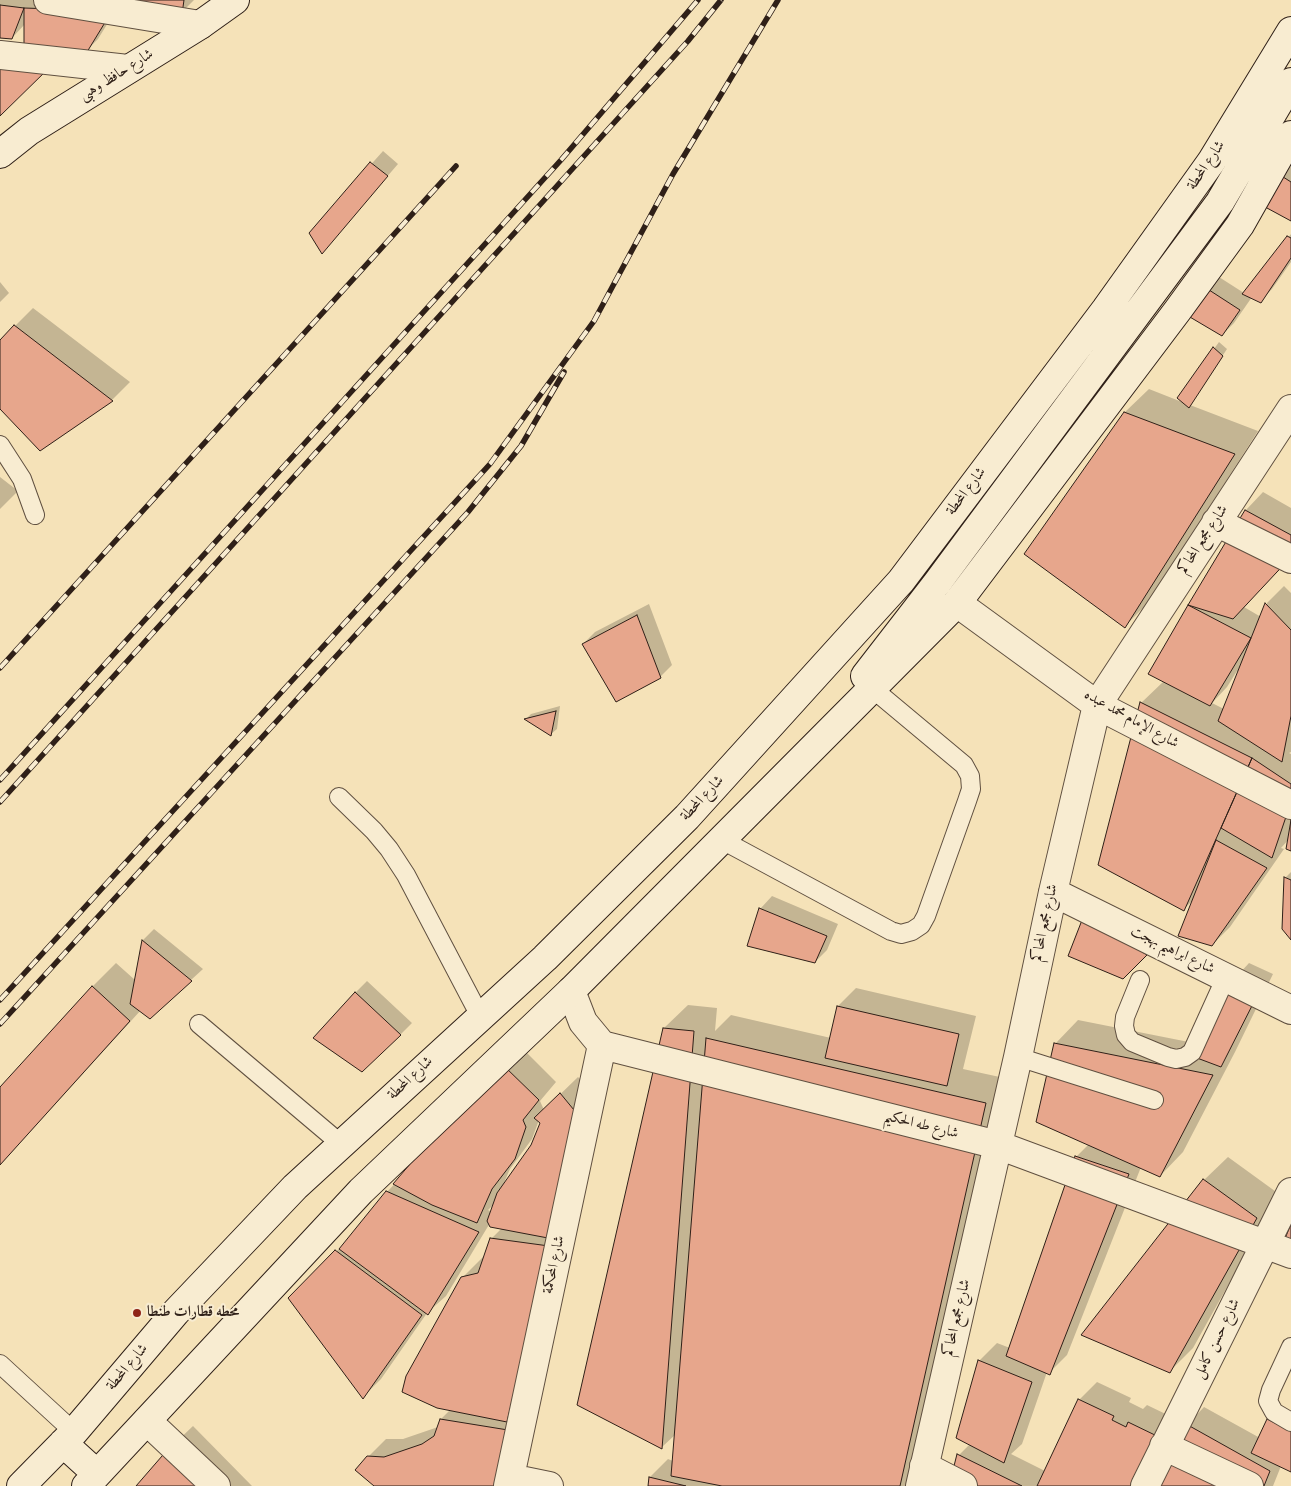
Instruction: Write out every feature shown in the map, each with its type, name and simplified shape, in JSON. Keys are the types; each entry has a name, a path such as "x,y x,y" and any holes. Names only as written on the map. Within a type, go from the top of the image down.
{"main road":[{"path":"48,0 200,25"},
{"name":"شارع حافظ وهبى","path":"2,151 29,131 200,25 234,1"},
{"name":"شارع المحطة","path":"21,1486 69,1437 176,1312 295,1187 545,958 687,817 901,581 1106,309 1200,178 1291,31"},
{"path":"0,55 128,69"},
{"path":"795,766 937,583 1220,202 1291,82"},
{"path":"69,1437 92,1480 361,1191 571,991 957,603 1240,225 1291,135"},
{"name":"شارع مجمع المحاكم","path":"922,1476 1018,1057 1052,892 1097,704 1291,409"},
{"path":"1216,522 1291,559"},
{"name":"شارع الإمام محمد عبده","path":"957,603 1097,704 1291,805"},
{"name":"شارع ابراهيم بهجت","path":"1052,892 1291,1010"},
{"path":"571,991 583,1022 602,1045"},
{"name":"شارع طه الحكيم","path":"602,1045 998,1145 1291,1254"},
{"name":"شارع المحكمة","path":"509,1482 602,1045"},
{"name":"شارع حسن كامل","path":"1145,1486 1291,1192"},
{"path":"147,1421 216,1486"},
{"path":"1164,1446 1249,1486"},
{"path":"922,1476 963,1486"},
{"path":"509,1482 549,1486"}],"lane":[{"path":"0,445 22,480 35,514"},
{"path":"722,840 891,931 902,934 912,931 921,925 926,916 971,789 970,776 964,765 872,689"},
{"path":"339,797 374,831 406,874 480,1016"},
{"path":"1140,980 1126,1017 1124,1026 1126,1035 1132,1042 1176,1059 1185,1057 1192,1052 1226,977"},
{"path":"199,1024 341,1144"},
{"path":"1018,1057 1154,1100"},
{"path":"1291,1347 1271,1390 1268,1401 1274,1412 1291,1422"},
{"path":"0,1364 69,1437"}],"building":[{"path":"120,0 184,0 182,14"},
{"path":"0,5 24,8 12,39 0,38"},
{"path":"24,8 112,11 87,52 24,50"},
{"path":"0,65 48,69 0,116"},
{"path":"370,162 388,176 322,254 309,233"},
{"path":"1280,175 1291,182 1291,221 1254,201"},
{"path":"1287,236 1291,238 1291,258 1261,303 1242,294"},
{"path":"1206,288 1240,310 1222,336 1178,310"},
{"path":"14,325 113,401 40,451 0,409 0,340"},
{"path":"1213,347 1223,356 1189,408 1177,398"},
{"path":"1124,412 1235,454 1125,628 1024,554"},
{"path":"1245,510 1291,535 1291,557 1233,619 1188,605"},
{"path":"1265,603 1291,630 1291,716 1282,762 1218,721"},
{"path":"1188,605 1251,638 1210,706 1148,674"},
{"path":"637,615 661,678 616,702 582,644"},
{"path":"1140,702 1252,758 1184,911 1098,865"},
{"path":"556,711 551,736 524,719"},
{"path":"1252,758 1291,784 1291,802 1272,858 1221,828"},
{"path":"1291,820 1291,851 1286,849"},
{"path":"1216,840 1267,868 1212,946 1178,936"},
{"path":"1284,877 1291,880 1291,940 1282,929"},
{"path":"759,908 827,936 815,963 747,946"},
{"path":"1084,915 1147,955 1123,979 1068,956"},
{"path":"142,940 192,981 150,1019 130,1004"},
{"path":"1237,974 1262,986 1221,1067 1197,1058"},
{"path":"92,986 130,1021 0,1165 0,1087"},
{"path":"355,992 401,1035 362,1072 313,1038"},
{"path":"837,1006 959,1034 947,1086 825,1058"},
{"path":"663,1028 694,1031 662,1449 577,1405"},
{"path":"706,1038 986,1103 900,1486 722,1486 671,1476"},
{"path":"1054,1043 1213,1075 1160,1177 1036,1122"},
{"path":"503,1065 539,1100 523,1120 526,1127 515,1159 492,1189 477,1223 432,1205 393,1184 462,1103"},
{"path":"560,1093 574,1110 548,1238 490,1227 487,1221 497,1193 531,1145 540,1123 534,1118"},
{"path":"1075,1156 1129,1174 1050,1375 1006,1356"},
{"path":"1203,1179 1257,1218 1170,1373 1081,1335"},
{"path":"386,1191 479,1232 428,1315 339,1249"},
{"path":"1291,1224 1291,1244 1284,1241"},
{"path":"490,1238 549,1246 507,1422 437,1408 402,1392 406,1376 461,1277 478,1273"},
{"path":"335,1250 422,1315 363,1399 288,1298"},
{"path":"978,1360 1032,1382 1004,1463 956,1438"},
{"path":"1078,1399 1114,1416 1112,1420 1126,1427 1128,1422 1159,1437 1136,1486 1037,1486"},
{"path":"440,1419 508,1430 494,1486 374,1486 355,1470 367,1456 384,1457 422,1444 434,1436"},
{"path":"1267,1419 1291,1431 1291,1472 1251,1453"},
{"path":"1186,1424 1270,1471 1264,1486 1155,1486"},
{"path":"169,1448 206,1486 136,1486"},
{"path":"957,1454 1022,1486 949,1486"},
{"path":"649,1477 686,1486 648,1486"}],"railway":[{"path":"0,780 561,160 698,0"},
{"path":"0,802 688,41 721,0"},
{"path":"0,1000 490,464 594,321 673,174 778,0"},
{"path":"0,668 456,166"},
{"path":"0,1024 468,512 521,446 564,372"}],"place":[{"name":"محطه قطارات طنطا","path":"137,1313"}]}
